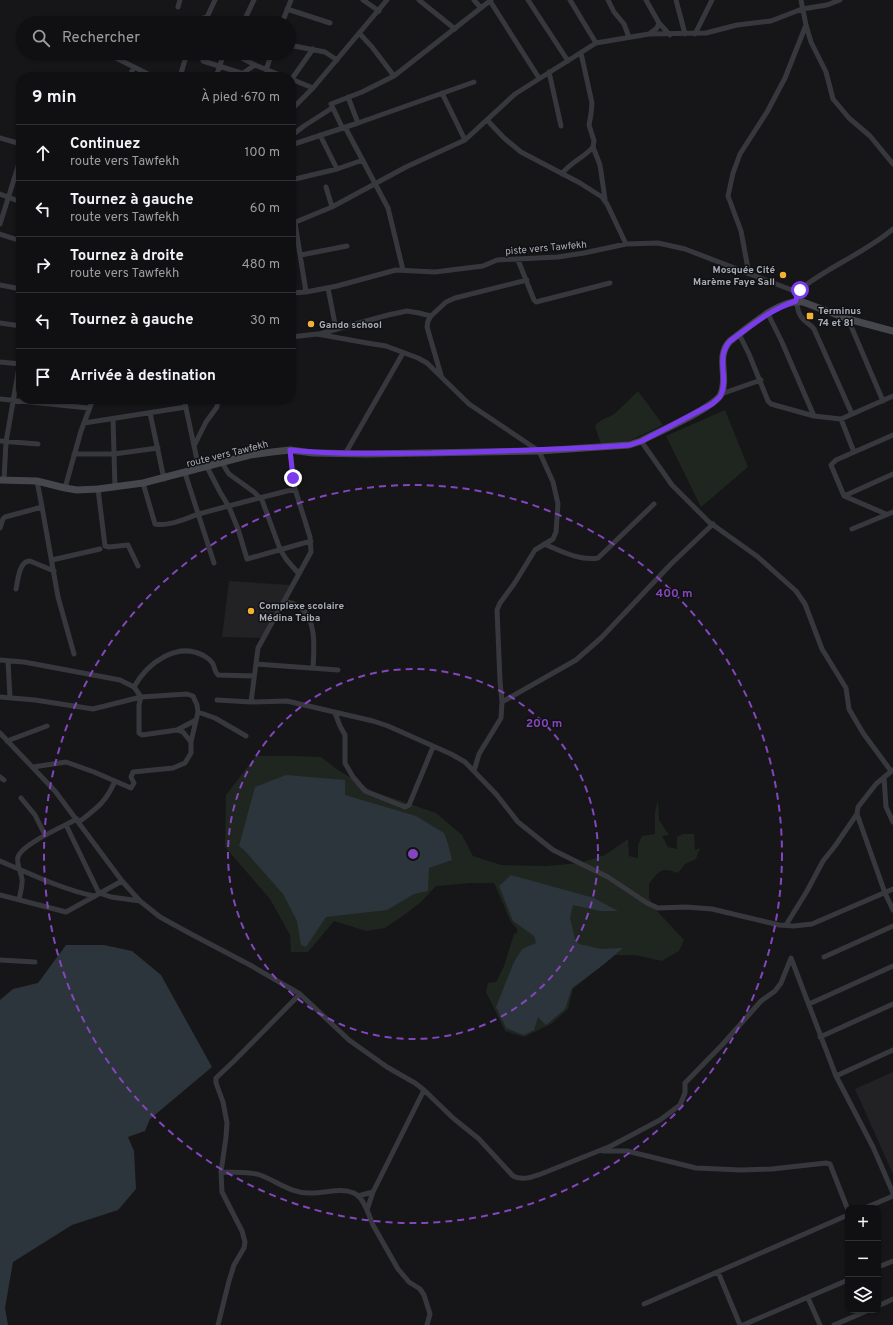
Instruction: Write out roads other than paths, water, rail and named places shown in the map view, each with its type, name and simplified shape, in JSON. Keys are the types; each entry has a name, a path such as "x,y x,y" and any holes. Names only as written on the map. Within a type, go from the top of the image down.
{"street":[{"path":"178,7 180,0"},
{"path":"207,16 215,0"},
{"path":"246,16 254,0"},
{"path":"285,16 291,0"},
{"path":"363,0 379,10"},
{"path":"296,105 314,88 387,0"},
{"path":"419,0 455,29"},
{"path":"474,0 481,8"},
{"path":"403,270 388,208 331,104 362,92 394,76 490,0 539,78"},
{"path":"528,0 568,61"},
{"path":"570,0 596,42"},
{"path":"608,0 614,12 624,24 629,37"},
{"path":"646,0 659,23 670,35"},
{"path":"676,0 685,34"},
{"path":"695,34 712,0"},
{"path":"800,0 811,42 826,72 831,95 835,104 870,136 893,164"},
{"path":"296,223 332,207 427,157 465,140 515,94 596,42 649,34 670,35 706,33 737,25 771,21 802,9 827,5 840,0"},
{"path":"288,10 330,23"},
{"path":"649,34 657,28 659,23"},
{"path":"749,274 741,231 728,196 740,154 767,112 785,78 806,25"},
{"path":"360,33 394,76"},
{"path":"296,46 325,52 338,60"},
{"path":"296,72 313,49"},
{"path":"581,52 592,103 589,125 594,141 593,148 600,165 605,200 626,244"},
{"path":"120,60 144,72"},
{"path":"181,72 184,60"},
{"path":"217,72 221,60"},
{"path":"246,60 271,72"},
{"path":"266,70 270,60"},
{"path":"203,61 234,72"},
{"path":"246,72 255,65"},
{"path":"132,72 134,67"},
{"path":"549,72 561,126"},
{"path":"296,81 314,88"},
{"path":"296,143 474,82"},
{"path":"442,93 465,140"},
{"path":"348,97 358,123"},
{"path":"296,132 332,108"},
{"path":"487,120 504,138 521,152 580,183 605,200"},
{"path":"320,135 337,169"},
{"path":"0,138 16,143"},
{"path":"562,174 574,162 586,155 593,148"},
{"path":"296,179 337,169 363,160"},
{"path":"0,224 16,172"},
{"path":"326,187 332,207"},
{"path":"0,194 16,200"},
{"path":"852,414 814,329 802,318 798,310 796,301 797,292 821,274 877,241 893,229"},
{"path":"0,234 16,239"},
{"path":"296,236 301,255 306,292"},
{"name":"piste vers Tawfekh","path":"296,293 328,288 366,279 390,271 403,270 435,272 483,266 496,260 558,257 626,244 653,243 667,244 685,249 797,292"},
{"path":"301,255 347,246"},
{"path":"518,260 534,300 539,302 610,283"},
{"path":"441,376 427,327 430,316 446,302 455,298 527,280"},
{"path":"0,285 16,288"},
{"path":"328,288 336,329"},
{"path":"721,394 724,383 723,354 726,345 768,314 784,305 796,301 811,304 848,319 893,331"},
{"path":"296,336 317,334 388,315 407,312 430,316"},
{"path":"768,314 814,416"},
{"path":"848,319 883,401"},
{"path":"0,323 16,325"},
{"path":"317,334 386,346 427,363 468,404 539,451 547,465 558,504 556,532 553,539 535,550 514,584 500,603 497,610 502,702 501,718 479,754 474,772"},
{"path":"739,334 761,380 768,401 771,404 814,416 841,419 893,396"},
{"path":"345,454 403,353"},
{"path":"0,362 16,364"},
{"path":"721,394 761,380"},
{"path":"2,480 3,441 16,382"},
{"name":"route vers Tawfekh","path":"2,480 37,481 77,490 98,489 115,488 164,479 250,455 290,450 345,454 539,451 630,445 642,441 712,404 721,394"},
{"path":"0,399 16,400"},
{"path":"50,404 89,408"},
{"path":"65,488 74,454 91,404"},
{"path":"185,404 195,444 199,469"},
{"path":"195,444 216,404"},
{"path":"84,423 186,407"},
{"path":"150,413 164,479"},
{"path":"113,419 115,488"},
{"path":"841,419 854,452"},
{"path":"886,514 844,496 831,466 836,460 893,435"},
{"path":"3,441 38,444"},
{"path":"642,441 672,485 713,524 758,557 796,591 805,604 822,649 846,688 849,708 863,733 892,771 876,784 858,807 857,814 823,861 786,926"},
{"path":"74,454 114,454 158,448"},
{"path":"251,702 258,648 311,552 311,541 295,489 290,450"},
{"path":"222,463 229,474 262,500 280,549 286,559 299,574"},
{"path":"207,467 229,507 238,529 247,559 311,541"},
{"path":"185,473 214,563"},
{"path":"844,496 893,474"},
{"path":"37,481 58,597 74,654"},
{"path":"143,483 155,524 160,525 295,489"},
{"path":"98,489 105,546 128,545 138,566"},
{"path":"544,544 578,557 592,559 598,558 654,504"},
{"path":"0,528 5,517 42,506"},
{"path":"852,529 893,512"},
{"path":"502,702 576,660 601,638 670,564 713,524"},
{"path":"52,560 100,549"},
{"path":"16,589 22,564 26,561 30,561 54,571"},
{"path":"284,601 295,604 308,616 311,624 314,647 313,668"},
{"path":"134,687 157,660 166,655 179,651 193,650 207,657 214,664 215,672 218,675 254,676"},
{"path":"0,660 24,662 120,680 134,687 141,698 139,705 139,732 142,735 178,730 196,720"},
{"path":"8,661 10,698"},
{"path":"256,664 338,670"},
{"path":"0,697 35,700 93,709 141,698 187,694 193,696 198,712 191,742 191,753 185,763 173,768 133,772 131,777 134,783 131,788 66,762 33,767"},
{"path":"217,700 251,702 287,701 373,721 388,726 463,760 496,794 518,822 553,850 608,877 647,903 658,908 712,908 779,925 794,926 812,924 893,889"},
{"path":"198,712 215,718 246,736"},
{"path":"335,713 345,735 345,763 353,777 365,791 405,807 409,805 433,747"},
{"path":"7,741 47,726"},
{"path":"178,730 183,732 191,742"},
{"path":"0,734 55,791 122,881 140,901 160,917 250,965 300,994 349,1040 387,1067 424,1090 453,1118 480,1139 516,1178 531,1177 541,1174 626,1139 660,1120 680,1105 685,1093 685,1083 722,1045 761,1001 775,991 781,983 791,958 836,1076 891,1180 893,1193"},
{"path":"884,777 886,807 893,822"},
{"path":"19,900 22,883 18,858 20,855 30,844 45,835 78,821 103,802 109,795 115,781"},
{"path":"21,798 35,815 45,835"},
{"path":"857,814 885,893 893,910"},
{"path":"66,825 97,894"},
{"path":"0,861 54,885 71,890 140,901"},
{"path":"0,895 66,912 122,881"},
{"path":"824,957 893,926"},
{"path":"0,960 35,962"},
{"path":"809,1004 893,966"},
{"path":"218,1325 234,1265 244,1248 245,1242 242,1231 222,1192 221,1172 227,1122 223,1102 216,1083 216,1078 234,1062 300,994"},
{"path":"820,1037 893,1004"},
{"path":"836,1076 893,1050"},
{"path":"367,1210 372,1192 424,1090"},
{"path":"598,1151 627,1151 696,1168 741,1170 772,1169 826,1163 830,1164 846,1205"},
{"path":"221,1172 259,1175 290,1190 300,1193 340,1190 348,1191 358,1196 398,1269 409,1282 424,1295 430,1314 427,1325"},
{"path":"358,1196 372,1192"},
{"path":"872,1205 893,1196"},
{"path":"644,1304 845,1216"},
{"path":"881,1266 893,1260"},
{"path":"718,1272 740,1325"},
{"path":"743,1325 845,1281"},
{"path":"808,1298 820,1325"},
{"path":"881,1305 893,1299"},
{"path":"834,1325 862,1313"}],"place":[{"name":"Mosquée Cité Marème Faye Sall","path":"783,275"},
{"name":"Terminus 74 et 81","path":"810,316"},
{"name":"Gando school","path":"311,324"},
{"name":"Complexe scolaire Médina Taiba","path":"251,611"}]}
